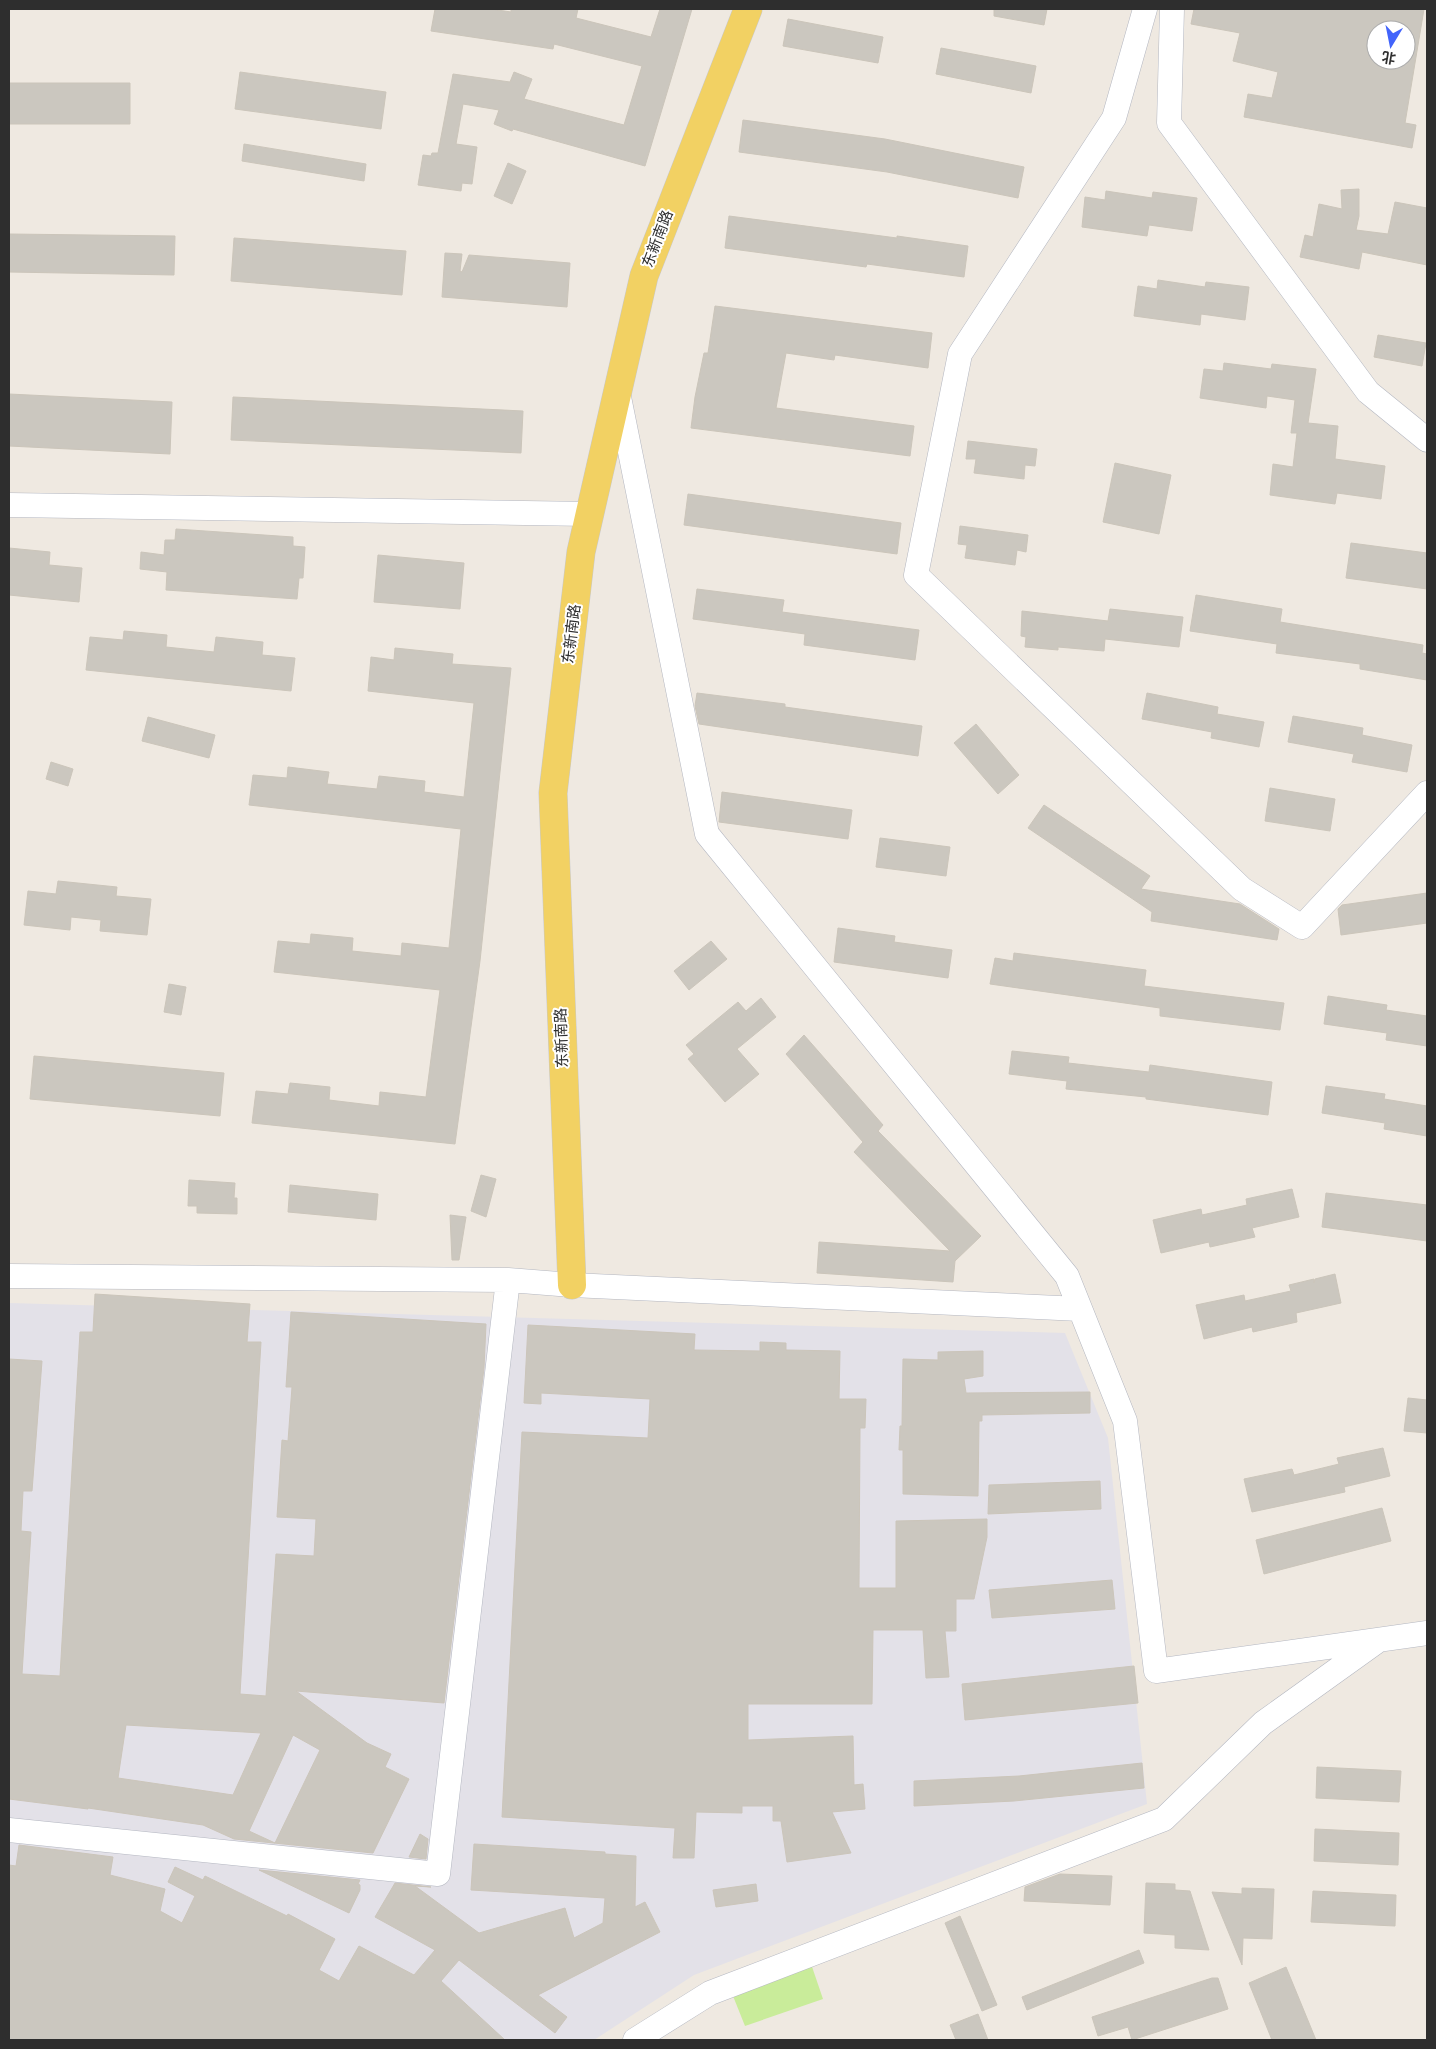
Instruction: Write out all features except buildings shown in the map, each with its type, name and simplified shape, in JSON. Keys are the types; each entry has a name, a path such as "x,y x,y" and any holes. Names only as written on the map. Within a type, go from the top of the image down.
{"main road":[{"name":"东新南路","path":"572,1285 553,793 582,552 644,276 748,9"}],"street":[{"path":"1145,9 1114,118 960,354 916,574 1242,889 1302,927 1427,792"},
{"path":"1172,9 1169,123 1368,392 1427,440"},
{"path":"618,392 707,834 1067,1276 1126,1421 1156,1671 1427,1633"},
{"path":"9,505 590,514"},
{"path":"9,1276 508,1280 572,1285 1080,1309"},
{"path":"9,1830 438,1874 508,1280"},
{"path":"635,2040 710,1993 1164,1819 1263,1723 1380,1639"}],"shaded area":[{"path":"9,1303 1065,1333 1108,1438 1147,1804 694,1975 594,2040 9,2040"}],"green space":[{"path":"807,1952 823,1999 745,2026 727,1981"}]}
